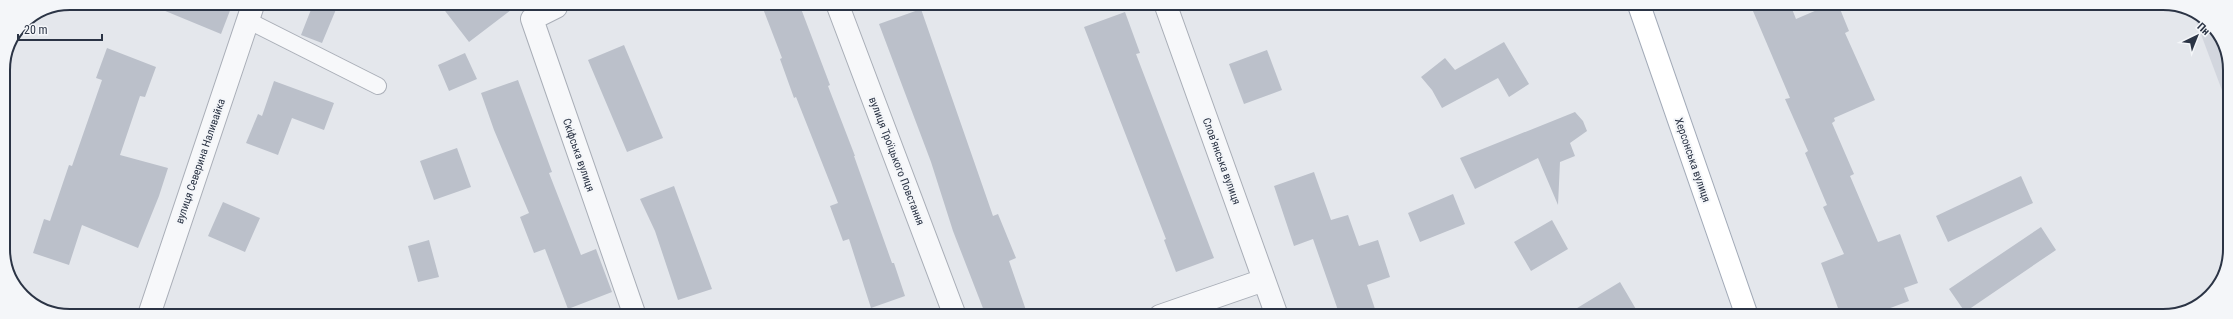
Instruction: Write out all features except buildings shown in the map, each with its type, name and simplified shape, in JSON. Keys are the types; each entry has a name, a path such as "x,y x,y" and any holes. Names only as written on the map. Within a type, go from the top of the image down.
{"main road":[{"name":"Херсонська вулиця","path":"1641,10 1745,309"}],"street":[{"name":"Скіфська вулиця","path":"550,10 532,19 634,309"},
{"name":"вулиця Троїцького Повстання","path":"840,10 952,309"},
{"name":"Словʼянська вулиця","path":"1167,10 1274,309"},
{"name":"вулиця Северина Наливайка","path":"151,309 250,14"},
{"path":"1180,309 1264,280"}],"lane":[{"path":"250,14 378,86"}],"shaded area":[{"path":"2195,19 2211,33 2218,47 2222,58 2223,93"}]}
